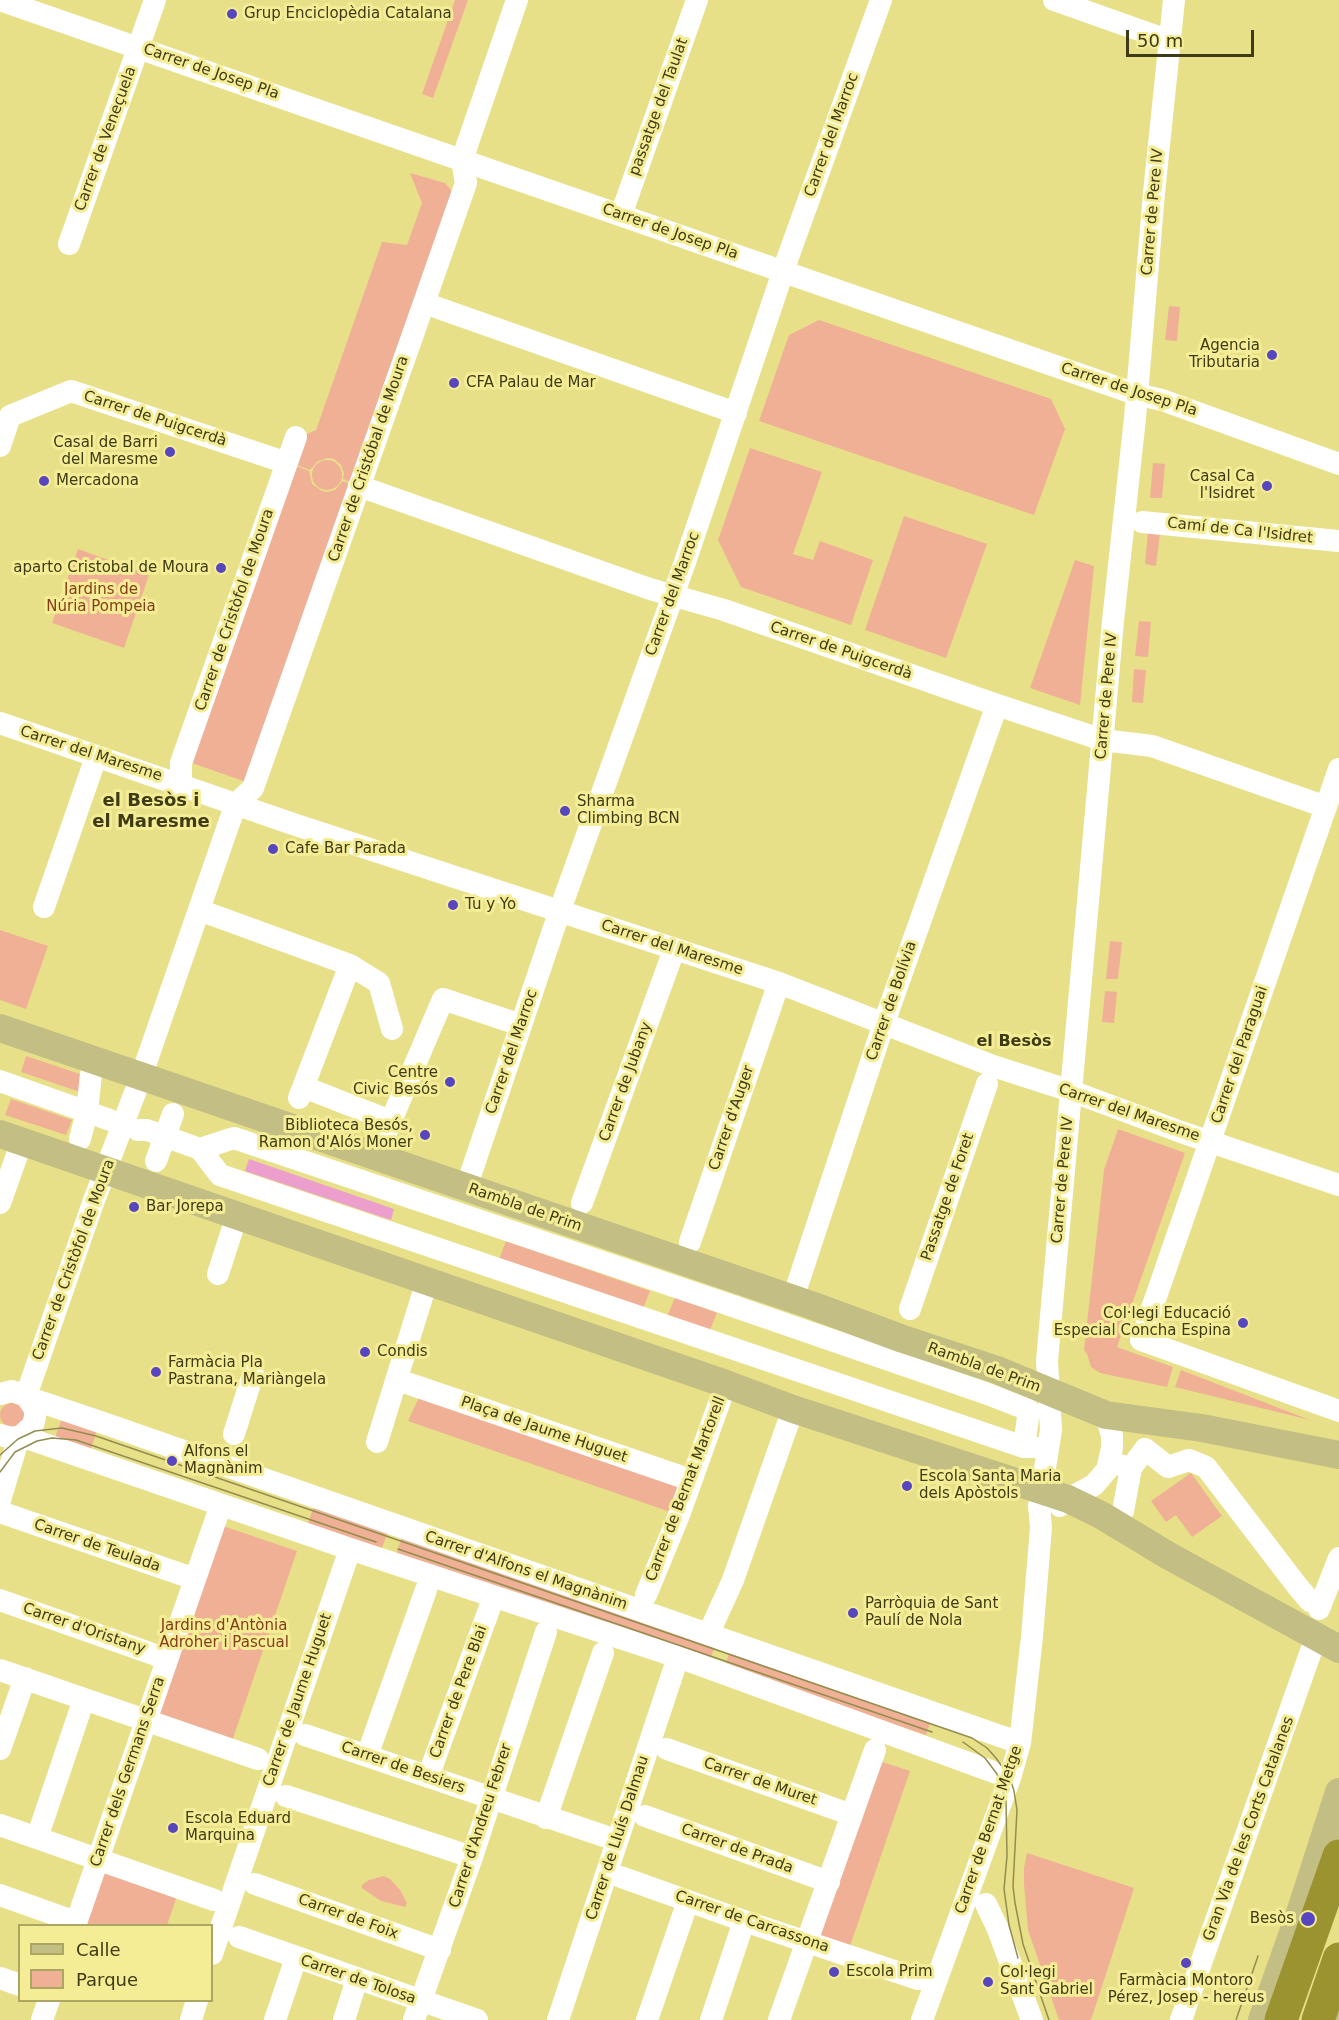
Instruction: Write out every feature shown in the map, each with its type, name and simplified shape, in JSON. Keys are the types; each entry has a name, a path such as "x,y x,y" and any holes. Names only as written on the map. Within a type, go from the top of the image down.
{"highway":[{"path":"1281,2020 1339,1856"},
{"path":"1318,2020 1339,1959"}],"main road":[{"name":"Rambla de Prim","path":"0,1028 997,1370 1038,1391 1106,1415 1202,1428 1339,1455"},
{"path":"11,1138 793,1409 1068,1499 1101,1515 1169,1556 1328,1643"},
{"path":"1262,2020 1296,1925 1339,1792"},
{"path":"1337,2020 1339,2013"}],"street":[{"name":"Carrer de Josep Pla","path":"0,0 1136,394 1173,404 1339,464"},
{"name":"Carrer de Veneçuela","path":"69,244 155,0"},
{"name":"Carrer de Cristóbal de Moura","path":"138,1128 141,1077 236,804 253,788 466,183 462,160 516,0"},
{"name":"passatge del Taulat","path":"621,215 697,0"},
{"name":"Carrer del Marroc","path":"466,1188 560,910 881,0"},
{"path":"1054,0 1170,41"},
{"name":"Carrer de Pere IV","path":"1038,1391 1047,1361 1103,740 1174,0"},
{"path":"424,303 735,413"},
{"name":"Carrer de Puigcerdà","path":"5,407 70,391 287,463"},
{"path":"0,446 5,407"},
{"name":"Carrer de Cristòfol de Moura","path":"181,784 181,764 296,437"},
{"name":"Carrer de Puigcerdà","path":"358,486 650,589 724,610 997,705 1103,740 1152,746 1326,807"},
{"name":"Camí de Ca l'Isidret","path":"1142,522 1339,541"},
{"name":"Carrer de Bolívia","path":"790,1298 795,1292 884,1023 997,705"},
{"name":"Carrer del Maresme","path":"2,729 181,784 778,983 993,1066 1339,1185"},
{"path":"44,907 96,757"},
{"name":"Carrer del Paraguai","path":"1339,769 1141,1340 1339,1411"},
{"path":"199,910 350,965 379,983 392,1029"},
{"name":"Carrer de Jubany","path":"582,1203 670,961"},
{"path":"350,965 301,1093 380,1117"},
{"name":"Carrer d'Auger","path":"690,1242 775,994"},
{"path":"380,1149 443,999 521,1025"},
{"path":"80,1139 87,1112 91,1074"},
{"path":"0,1081 200,1150 220,1175 1022,1450"},
{"name":"Passatge de Foret","path":"910,1309 987,1084"},
{"path":"138,1128 173,1114"},
{"path":"138,1128 156,1161"},
{"name":"Carrer de Cristòfol de Moura","path":"13,1436 33,1425 35,1409 29,1399 93,1203 106,1170 138,1128"},
{"path":"0,1203 11,1138"},
{"name":"Rambla de Prim","path":"200,1150 234,1138 985,1393 1029,1410 1022,1450"},
{"path":"218,1274 237,1215"},
{"path":"377,1442 428,1281"},
{"path":"234,1434 253,1374"},
{"name":"Plaça de Jaume Huguet","path":"398,1380 691,1480"},
{"name":"Carrer de Bernat Martorell","path":"646,1595 679,1515 726,1384"},
{"name":"Carrer d'Alfons el Magnànim","path":"0,1394 12,1391 29,1399 1020,1743"},
{"name":"Rambla de Prim","path":"1022,1450 1037,1409 1035,1397 1038,1391"},
{"name":"Rambla de Prim","path":"1038,1391 1051,1430 1041,1491"},
{"path":"713,1624 733,1580 793,1409"},
{"path":"1041,1527 1054,1510 1068,1499 1094,1485 1107,1470 1112,1436 1106,1415"},
{"path":"0,1500 13,1436 678,1657 1010,1778"},
{"path":"1123,1510 1125,1466 1144,1449 1168,1467 1189,1460 1206,1467 1314,1605 1339,1558"},
{"name":"Carrer de Bernat Metge","path":"922,2020 1010,1778 1020,1743 1032,1637 1041,1527 1039,1506 1041,1491"},
{"name":"Carrer de Teulada","path":"0,1512 195,1579"},
{"name":"Carrer dels Germans Serra","path":"76,1924 217,1516"},
{"name":"Carrer de Jaume Huguet","path":"213,1951 350,1549"},
{"path":"367,1756 426,1590"},
{"name":"Carrer d'Oristany","path":"0,1600 167,1659"},
{"name":"Carrer de Pere Blai","path":"428,1777 490,1607"},
{"name":"Carrer d'Andreu Febrer","path":"417,2011 472,1857 546,1632"},
{"name":"Gran Via de les Corts Catalanes","path":"1181,2020 1328,1643"},
{"path":"546,1818 603,1653"},
{"name":"Carrer de Lluís Dalmau","path":"558,2020 678,1657"},
{"path":"0,1670 258,1759"},
{"path":"0,1749 25,1678"},
{"path":"37,1838 84,1699"},
{"name":"Carrer de Besiers","path":"305,1735 604,1836"},
{"name":"Carrer de Muret","path":"667,1749 852,1815"},
{"path":"779,2020 874,1750"},
{"path":"286,1796 472,1857"},
{"name":"Carrer de Prada","path":"645,1816 829,1882"},
{"path":"0,1825 214,1900"},
{"name":"Carrer de Carcassona","path":"621,1876 744,1921 918,1979"},
{"name":"Carrer de Foix","path":"255,1884 440,1950"},
{"path":"0,1895 76,1924"},
{"path":"647,2020 688,1901"},
{"path":"986,1904 1032,2020"},
{"path":"711,2020 744,1921"},
{"name":"Carrer de Tolosa","path":"239,1938 357,1979 417,2011 473,2019"},
{"path":"275,2020 296,1958"},
{"path":"0,1978 18,1984"},
{"path":"344,2020 357,1979"},
{"path":"42,2020 49,2002"},
{"path":"191,2020 197,2002"}],"green space":[{"path":"455,0 468,0 433,98 422,94"},
{"path":"410,173 445,183 456,196 356,485 343,479 344,473 341,465 334,459 318,461 310,470 291,463 300,437 316,430 382,242 407,245 422,203"},
{"path":"1169,306 1180,307 1177,341 1165,340"},
{"path":"819,320 1051,399 1065,429 1034,515 759,421 789,335"},
{"path":"750,448 822,472 793,554 813,560 820,541 873,560 851,625 741,587 718,540"},
{"path":"327,460 338,464 342,475 338,486 327,490 316,486 312,475 316,464"},
{"path":"1153,463 1165,464 1162,498 1150,498"},
{"path":"291,464 309,471 312,484 322,491 335,490 343,481 355,486 249,783 189,762"},
{"path":"904,516 987,544 946,658 865,630"},
{"path":"1148,531 1160,533 1156,566 1145,564"},
{"name":"Jardins de Núria Pompeia","path":"78,549 149,575 124,648 52,623"},
{"path":"1075,560 1094,566 1080,705 1030,688"},
{"path":"1139,621 1151,622 1148,657 1135,656"},
{"path":"1134,669 1146,670 1143,703 1132,702"},
{"path":"0,930 48,946 26,1009 0,1000"},
{"path":"1110,941 1122,942 1118,979 1106,979"},
{"path":"1105,991 1117,992 1114,1023 1102,1022"},
{"path":"26,1056 86,1076 80,1092 21,1072"},
{"path":"11,1099 72,1120 66,1135 5,1115"},
{"path":"1118,1129 1185,1153 1117,1347 1173,1367 1167,1387 1100,1373 1091,1367 1084,1350 1104,1170"},
{"path":"506,1241 650,1291 642,1311 498,1262"},
{"path":"676,1295 717,1313 707,1337 666,1319"},
{"path":"1181,1370 1310,1420 1175,1387"},
{"path":"419,1397 688,1489 679,1515 408,1421"},
{"path":"12,1403 21,1406 24,1415 21,1424 12,1427 3,1424 0,1415 3,1406"},
{"path":"63,1415 98,1427 89,1455 53,1443"},
{"path":"1191,1473 1222,1516 1192,1537 1176,1515 1166,1522 1151,1501"},
{"path":"315,1503 388,1532 381,1550 306,1529"},
{"name":"Jardins d'Antònia Adroher i Pascual","path":"217,1524 297,1551 231,1744 152,1717"},
{"path":"402,1536 716,1644 709,1662 396,1555"},
{"path":"731,1649 932,1718 926,1735 724,1667"},
{"path":"873,1759 910,1771 849,1949 812,1937"},
{"path":"1027,1853 1134,1888 1091,2020 1059,2020 1028,1930 1024,1884"},
{"path":"99,1867 178,1893 167,1924 80,1924"},
{"path":"384,1876 400,1890 407,1903 405,1907 381,1901 362,1888 362,1885 369,1880"}],"shaded area":[{"path":"249,1159 394,1209 391,1220 245,1171"}],"tram line":[{"path":"0,1455 18,1439 35,1431 62,1428 96,1436 972,1738 987,1748 996,1758 1010,1778 1014,1791 1017,1810 1013,1886 1015,1903 1023,1944 1049,2020"},
{"path":"0,1472 15,1452 37,1441 52,1438 76,1440 376,1542"},
{"path":"398,1549 932,1732"},
{"path":"963,1742 985,1758 997,1774 1006,1801 1007,1856 1004,1889 1009,1925 1018,1958"},
{"path":"1236,2020 1258,1956"}],"place":[{"name":"Grup Enciclopèdia Catalana","path":"232,14"},
{"name":"Agencia Tributaria","path":"1272,355"},
{"name":"CFA Palau de Mar","path":"454,383"},
{"name":"Casal de Barri del Maresme","path":"170,452"},
{"name":"Mercadona","path":"44,481"},
{"name":"Casal Ca l'Isidret","path":"1267,486"},
{"name":"aparto Cristobal de Moura","path":"221,568"},
{"name":"Sharma Climbing BCN","path":"565,811"},
{"name":"Cafe Bar Parada","path":"273,849"},
{"name":"Tu y Yo","path":"453,905"},
{"name":"Centre Civic Besós","path":"450,1082"},
{"name":"Biblioteca Besós, Ramon d'Alós Moner","path":"425,1135"},
{"name":"Bar Jorepa","path":"134,1207"},
{"name":"Col·legi Educació Especial Concha Espina","path":"1243,1323"},
{"name":"Condis","path":"365,1352"},
{"name":"Farmàcia Pla Pastrana, Mariàngela","path":"156,1372"},
{"name":"Alfons el Magnànim","path":"172,1461"},
{"name":"Escola Santa Maria dels Apòstols","path":"907,1486"},
{"name":"Parròquia de Sant Paulí de Nola","path":"853,1613"},
{"name":"Escola Eduard Marquina","path":"173,1828"},
{"name":"Besòs","path":"1308,1919"},
{"name":"Farmàcia Montoro Pérez, Josep - hereus","path":"1186,1963"},
{"name":"Escola Prim","path":"834,1972"},
{"name":"Col·legi Sant Gabriel","path":"988,1982"}],"district":[{"name":"el Besòs i el Maresme","path":"151,811"},
{"name":"el Besòs","path":"1014,1042"}]}
